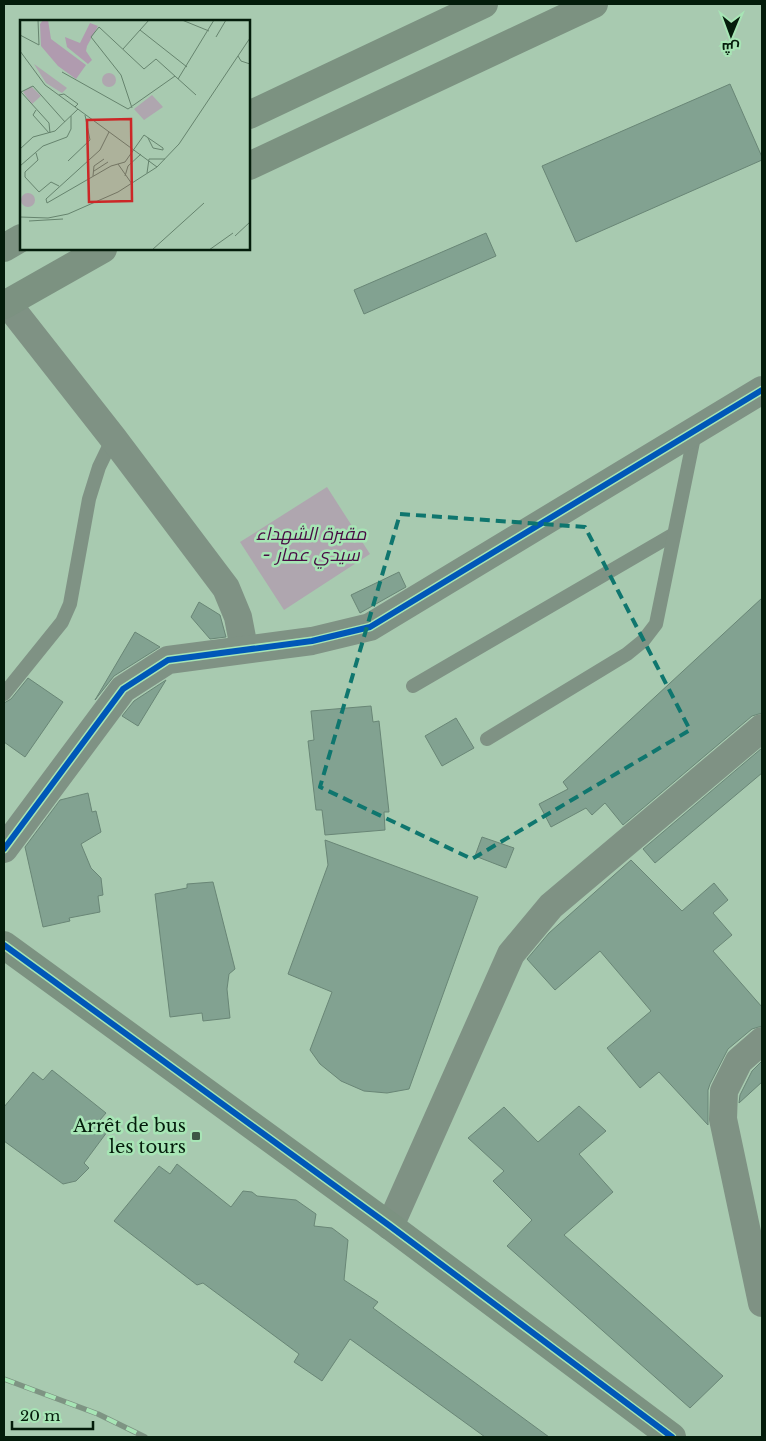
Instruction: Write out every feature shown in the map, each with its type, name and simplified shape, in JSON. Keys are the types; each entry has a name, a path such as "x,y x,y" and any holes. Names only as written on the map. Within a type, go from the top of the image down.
{"street":[{"path":"250,115 484,4"},
{"path":"250,166 594,4"},
{"path":"4,248 20,239"},
{"path":"101,250 5,304 112,438 226,588 238,617 244,648"},
{"path":"4,849 123,690 168,660 244,648 312,641 370,627 762,390"},
{"path":"390,1226 511,954 551,906 762,728"},
{"path":"4,944 390,1226 672,1437"},
{"path":"762,1041 739,1061 724,1090 723,1119 762,1303"}],"lane":[{"path":"487,740 627,654 643,641 656,624 695,431"},
{"path":"4,694 62,622 70,604 89,500 99,467 112,438"},
{"path":"413,686 674,534"}],"highlighted area":[{"path":"400,514 585,527 690,730 472,859 320,787"}],"green space":[{"name":"مقبرة الشهداء - سيدي عمار","path":"327,487 370,554 284,610 240,542"}],"building":[{"path":"730,84 762,160 576,242 542,166"},
{"path":"486,233 496,256 364,314 354,290"},
{"path":"399,572 406,587 360,613 351,595"},
{"path":"762,598 762,713 752,716 623,825 605,803 592,815 586,808 551,827 539,804 568,789 563,782"},
{"path":"199,602 220,615 226,637 210,639 191,617"},
{"path":"135,632 160,647 114,676 95,700"},
{"path":"28,678 63,702 25,757 4,742 4,703 11,699"},
{"path":"166,680 138,726 122,716 134,701"},
{"path":"371,706 373,722 379,721 389,812 384,812 385,830 325,835 322,810 316,810 308,741 314,740 311,711"},
{"path":"456,718 474,748 442,766 425,736"},
{"path":"762,748 762,773 655,863 643,849"},
{"path":"88,793 92,812 96,811 101,832 81,844 91,868 101,878 103,895 98,896 100,912 69,918 70,921 43,927 25,847 60,800"},
{"path":"482,837 514,848 506,868 475,856"},
{"path":"325,840 478,897 409,1089 387,1093 364,1091 341,1081 320,1064 310,1050 332,992 288,974 328,865"},
{"path":"631,860 682,911 714,883 728,900 713,913 732,935 713,951 762,1007 762,1026 752,1029 728,1049 710,1084 708,1090 708,1125 659,1072 640,1088 607,1048 651,1011 600,951 555,990 527,959 549,933"},
{"path":"213,882 235,969 229,974 227,989 230,1018 203,1021 202,1013 170,1017 155,894 187,888 187,884"},
{"path":"762,1061 762,1082 739,1103 740,1095 752,1071"},
{"path":"52,1070 106,1113 100,1120 110,1128 84,1163 89,1168 76,1181 63,1184 4,1141 4,1107 33,1072 43,1080"},
{"path":"579,1106 606,1131 579,1154 613,1192 564,1235 723,1376 690,1408 507,1246 532,1220 493,1181 504,1171 468,1138 504,1107 538,1142"},
{"path":"177,1164 231,1207 243,1191 252,1192 257,1196 296,1200 316,1214 314,1226 332,1228 348,1240 344,1280 378,1302 373,1308 549,1437 485,1437 350,1339 322,1381 294,1362 299,1354 203,1283 197,1285 114,1221 159,1166 170,1174"}],"railway":[{"path":"4,1379 98,1414 145,1437"}],"cycle path":[{"path":"4,849 123,689 168,660 312,641 370,627 762,390"},
{"path":"4,945 390,1226 672,1437"}],"place":[{"name":"Arrêt de bus les tours","path":"196,1136"}]}
